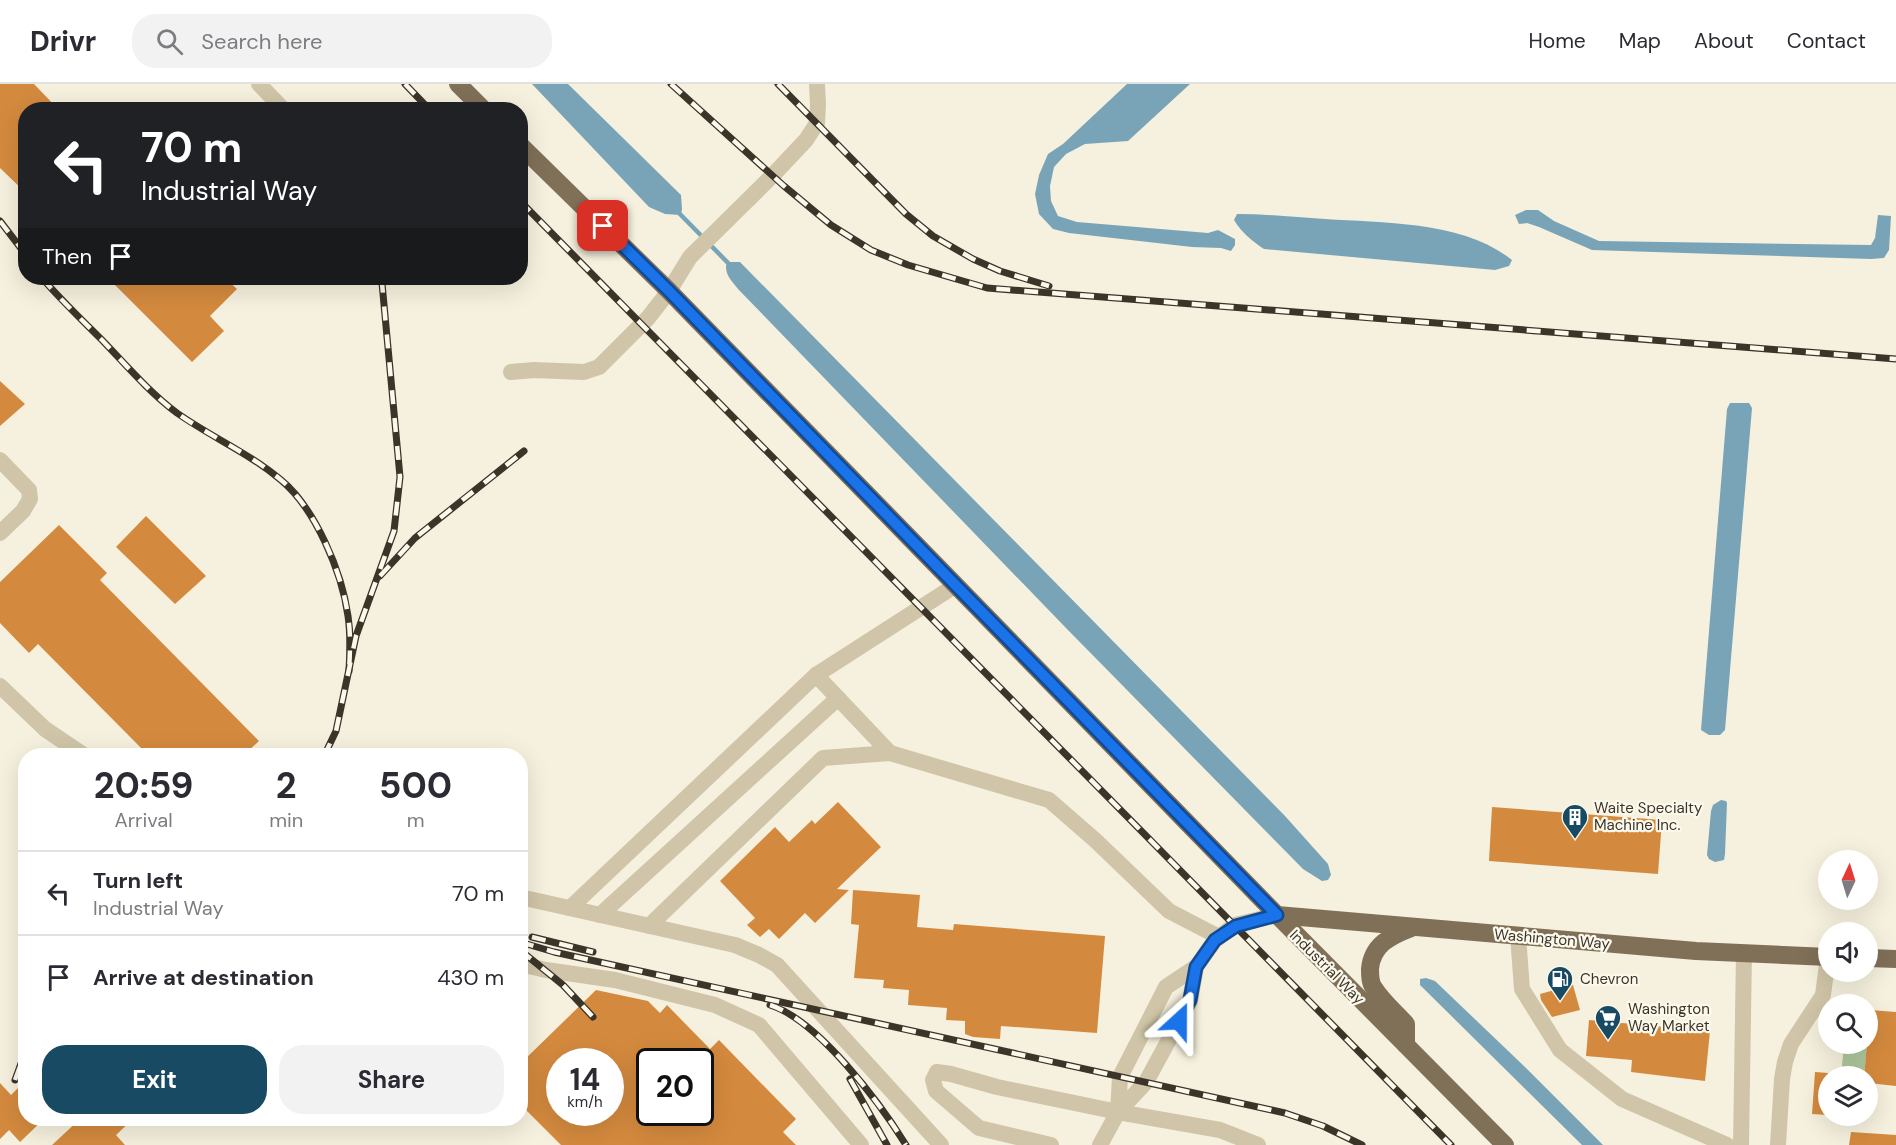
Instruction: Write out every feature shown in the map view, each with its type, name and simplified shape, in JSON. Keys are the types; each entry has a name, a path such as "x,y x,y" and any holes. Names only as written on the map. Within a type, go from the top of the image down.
{"main road":[{"path":"458,84 476,102"},
{"name":"Industrial Way","path":"528,153 669,291 1277,915 1505,1145"},
{"name":"Washington Way","path":"1277,915 1413,928 1818,957"},
{"path":"1406,1045 1406,1024 1372,986 1370,974 1371,962 1383,941 1413,928"},
{"path":"1878,958 1896,959"}],"lane":[{"path":"259,84 277,102"},
{"path":"511,372 534,369 584,372 599,367 648,318 669,291 690,257 773,176 806,140 817,123 817,84"},
{"path":"0,460 28,490 30,499 23,511 0,533"},
{"path":"570,908 816,675 956,585"},
{"path":"816,675 890,753"},
{"path":"0,686 45,729 73,748"},
{"path":"600,915 838,698"},
{"path":"649,926 823,758 890,753 1049,800 1095,840 1169,911 1219,937"},
{"path":"528,899 735,945 777,965 940,1145"},
{"path":"1118,1112 1120,1077 1166,987 1196,967 1219,937 1236,926 1277,915"},
{"path":"1518,936 1522,990 1560,1050 1622,1100 1727,1145"},
{"path":"1741,1145 1744,953"},
{"path":"528,966 615,980 715,1005 759,1025 861,1145"},
{"path":"1100,1145 1118,1112 1146,1083 1190,1000 1196,967"},
{"path":"1778,1145 1785,1062 1791,1044 1823,995 1825,982"},
{"path":"1051,1145 979,1128 936,1091 933,1080 936,1072 1118,1112 1220,1130 1258,1145"}],"green space":[{"path":"1843,1054 1866,1054 1865,1066 1842,1066"}],"water":[{"path":"532,84 568,84 681,195 681,215 665,214 649,207"},
{"path":"1127,84 1190,84 1128,141 1085,144 1066,154 1054,167 1050,186 1051,201 1058,216 1077,222 1208,233 1218,230 1235,239 1235,245 1231,251 1221,248 1192,247 1069,233 1053,229 1039,214 1035,194 1039,175 1048,154 1063,144"},
{"path":"1526,210 1538,210 1554,221 1599,241 1871,245 1875,238 1878,215 1891,216 1889,250 1884,258 1871,259 1592,250 1539,227 1527,223 1519,224 1515,215"},
{"path":"1237,214 1423,226 1471,238 1493,247 1512,260 1509,266 1495,270 1264,249 1240,228 1234,220"},
{"path":"727,262 740,262 1285,816 1328,864 1331,875 1328,880 1322,881 1303,869 1066,628 738,289 727,273"},
{"path":"1730,403 1749,403 1752,408 1725,730 1720,735 1709,735 1701,730 1727,409"},
{"path":"1721,800 1727,803 1725,854 1724,860 1715,862 1707,855 1711,811 1713,805"},
{"path":"1420,979 1435,981 1603,1145 1582,1145 1420,985"}],"building":[{"path":"0,84 34,84 51,102 18,102 18,185 0,168"},
{"path":"115,285 233,285 237,289 210,316 224,331 192,362"},
{"path":"0,381 25,404 0,426"},
{"path":"146,516 206,576 175,604 116,547"},
{"path":"59,525 107,573 100,580 259,741 252,748 141,748 38,644 29,653 0,623 0,582"},
{"path":"838,802 881,847 837,889 849,890 815,923 805,913 779,939 769,929 760,937 747,925 755,918 720,881 775,827 789,842 812,820 815,824"},
{"name":"Waite Specialty Machine Inc.","path":"1492,807 1662,820 1658,874 1489,861"},
{"path":"853,890 920,895 917,927 953,930 954,924 1105,936 1097,1033 1001,1026 1000,1039 973,1037 965,1034 965,1021 946,1020 947,1008 908,1005 909,990 883,988 884,980 854,978 859,925 851,924"},
{"name":"Chevron","path":"1573,985 1580,1010 1552,1017 1541,1000 1540,994"},
{"path":"596,990 648,1001 660,1013 667,1005 709,1048 636,1048 636,1126 714,1126 714,1048 711,1048 719,1040 796,1119 783,1132 796,1145 561,1145 528,1112 528,1056"},
{"path":"1878,1011 1896,1012 1896,1086 1878,1084 1878,1066 1865,1066 1866,1054 1878,1054"},
{"path":"1589,1020 1710,1031 1705,1081 1631,1072 1632,1060 1586,1056"},
{"path":"1815,1072 1818,1072 1818,1114 1812,1114"},
{"path":"0,1083 11,1095 18,1088 18,1126 37,1126 20,1142 9,1130 0,1139"},
{"path":"72,1126 126,1126 116,1135 125,1145 52,1145"},
{"path":"1851,1132 1896,1135 1896,1145 1849,1145"}],"waterway":[{"path":"678,212 731,266"}],"railway":[{"path":"405,84 422,102"},
{"path":"671,84 784,186 831,225 871,250 908,265 987,288 1896,359"},
{"path":"778,84 906,214 933,236 973,259 1000,271 1049,286"},
{"path":"528,209 1451,1145"},
{"path":"0,221 18,245"},
{"path":"48,285 167,405 190,422 269,470 293,492 305,507 325,542 340,580 350,630 349,671"},
{"path":"328,748 336,731 356,636 394,531 400,477 382,285"},
{"path":"380,576 415,538 524,451"},
{"path":"532,937 593,952"},
{"path":"528,944 554,952 1285,1113 1323,1126 1362,1145"},
{"path":"528,957 563,985 593,1017"},
{"path":"770,1005 808,1027 827,1045 864,1086 906,1145"},
{"path":"15,1080 18,1072"},
{"path":"850,1079 887,1145"}],"place":[{"name":"Waite Specialty Machine Inc.","path":"1575,840"},
{"name":"Chevron","path":"1560,1002"},
{"name":"Washington Way Market","path":"1608,1041"}],"route":[{"path":"603,226 1277,915 1236,926 1215,940 1196,967 1190,1000 1179,1021"}]}
